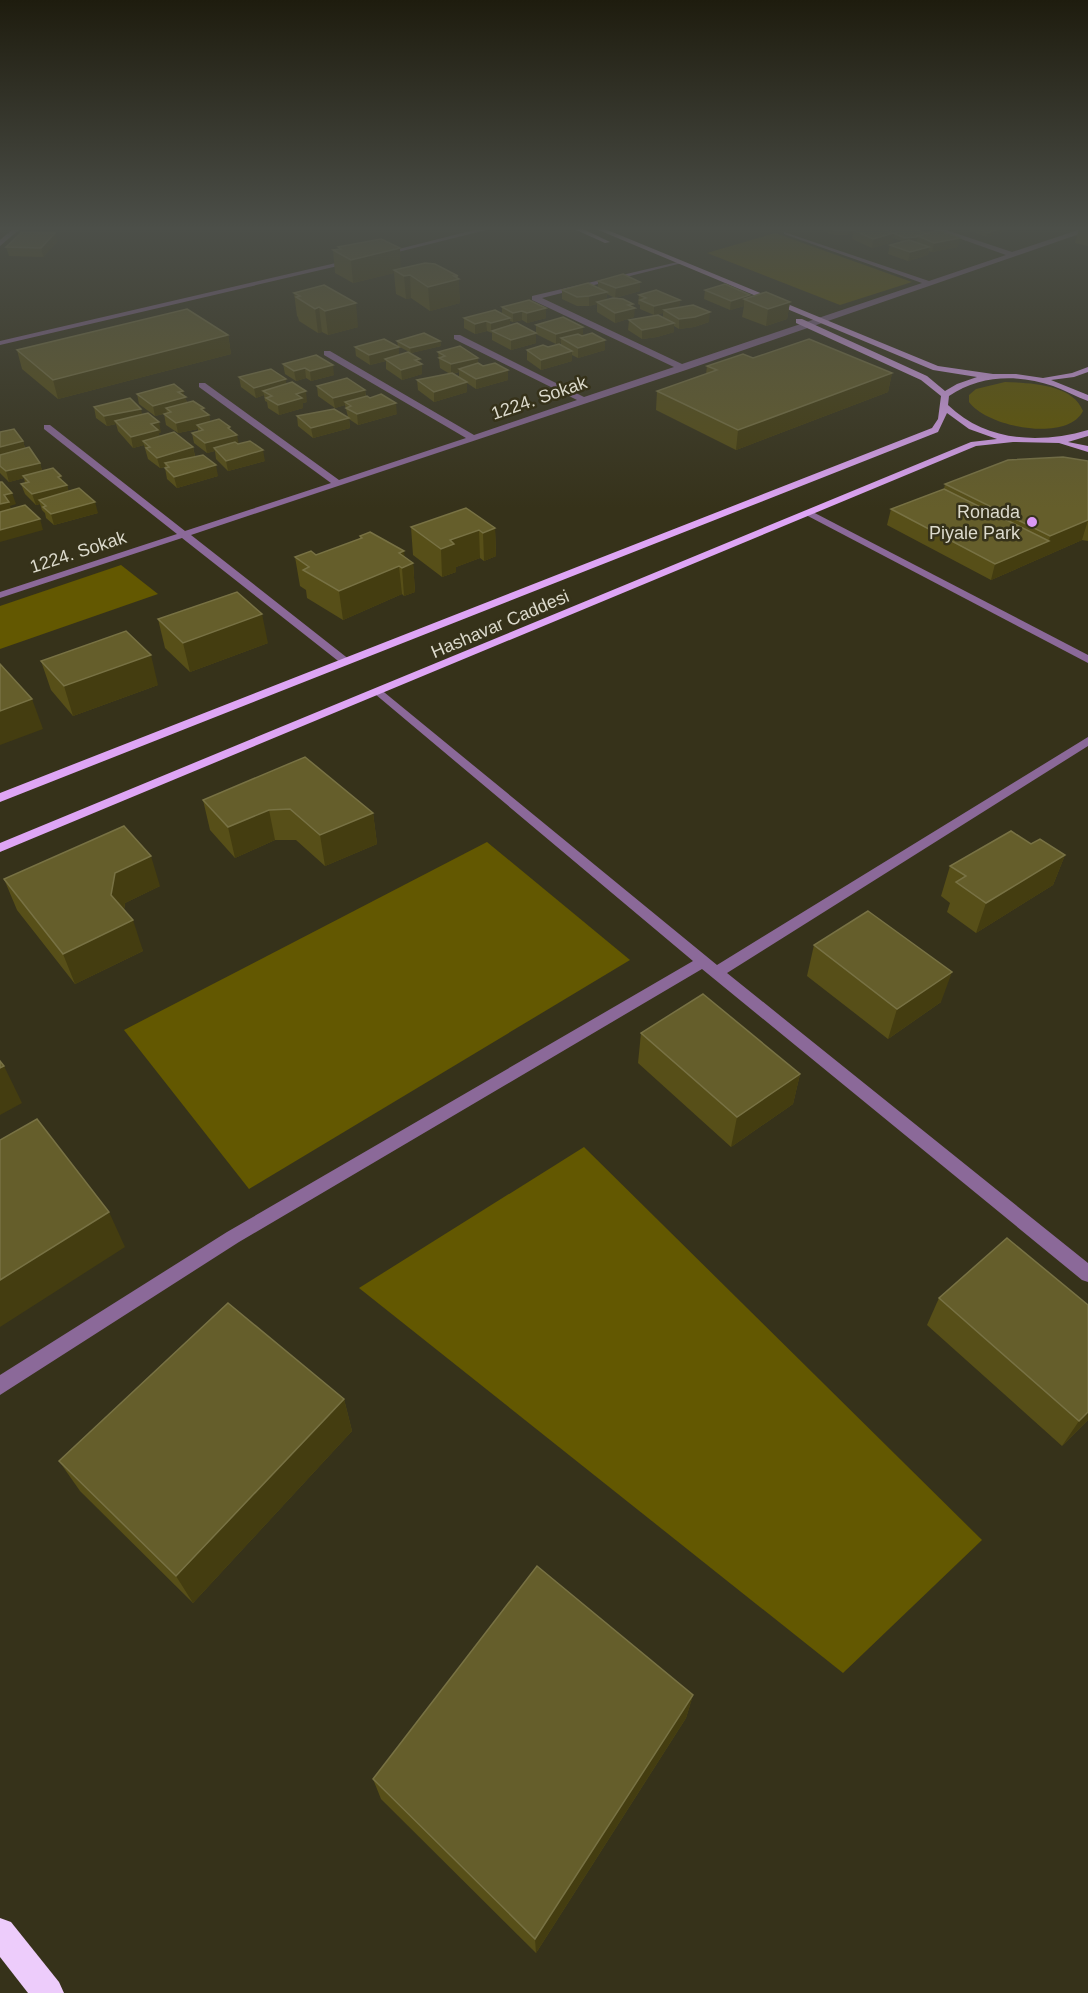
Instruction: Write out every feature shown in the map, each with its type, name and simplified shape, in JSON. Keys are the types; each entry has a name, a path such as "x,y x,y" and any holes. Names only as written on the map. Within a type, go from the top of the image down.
{"highway":[{"path":"0,1933 48,1993"}],"main road":[{"path":"801,322 924,378 944,400 952,416 969,426 1016,440 1071,444 1088,448"},
{"path":"828,322 936,368 994,377 1020,378 1054,378 1088,369"},
{"path":"0,798 935,430 942,419 944,400 955,386 972,380 994,377"},
{"path":"1020,378 1068,388 1088,398"},
{"path":"1042,441 1066,440 1088,433"},
{"name":"Hashavar Caddesi","path":"0,848 974,444 1016,440"}],"street":[{"path":"0,343 91,322"},
{"path":"586,322 683,368"},
{"name":"1224. Sokak","path":"0,594 338,484 817,322"},
{"path":"457,337 585,400"},
{"path":"327,354 473,438"},
{"path":"202,385 338,484"},
{"path":"47,427 346,662"},
{"path":"809,513 1088,660"},
{"path":"379,692 710,967 1088,1274"},
{"path":"0,1386 233,1237 710,967 1088,741"}],"shaded area":[{"path":"1005,382 1038,384 1061,390 1078,402 1083,411 1074,421 1061,427 1027,428 992,418 978,411 969,402 969,395 976,389"},
{"path":"121,565 158,594 0,649 0,606"},
{"path":"487,842 630,960 249,1189 124,1030"},
{"path":"584,1147 982,1540 843,1673 359,1288"}],"building":[{"path":"133,322 208,322 228,335 53,380 17,350"},
{"path":"546,322 573,322 583,327 556,334 536,325"},
{"path":"632,322 674,323 658,327 642,330"},
{"path":"517,323 536,333 511,340 492,331"},
{"path":"424,333 440,341 410,348 397,341"},
{"path":"592,333 605,340 578,348 561,338 578,334 582,336"},
{"path":"384,339 399,347 369,355 355,347"},
{"path":"809,339 892,373 738,430 657,391 717,370 707,366 743,354 753,358"},
{"path":"559,344 572,351 541,360 527,350 543,345 548,347"},
{"path":"460,346 478,358 451,364 439,358 445,356 438,352"},
{"path":"408,352 420,359 415,360 422,364 401,370 385,359"},
{"path":"316,355 333,365 310,371 305,368 294,371 283,364"},
{"path":"478,363 483,366 495,363 508,370 476,379 459,369"},
{"path":"271,369 286,379 254,388 239,377"},
{"path":"452,373 467,382 434,392 417,380"},
{"path":"347,378 365,390 333,398 317,386"},
{"path":"292,382 306,391 296,394 302,398 278,405 266,398 272,396 263,391"},
{"path":"174,384 183,391 178,392 186,397 153,406 137,394"},
{"path":"381,394 396,403 357,414 346,408 351,406 345,402"},
{"path":"130,398 141,409 104,416 94,407"},
{"path":"193,401 204,408 201,409 209,415 176,423 164,414 171,412 166,408"},
{"path":"334,409 349,418 311,428 297,416"},
{"path":"148,413 159,422 151,424 158,430 131,437 115,421 131,417"},
{"path":"219,419 237,435 205,443 192,433 203,430 197,425"},
{"path":"14,429 23,441 0,447 0,432"},
{"path":"174,432 193,447 157,458 146,448 150,447 143,441"},
{"path":"250,441 263,450 226,461 214,448 235,442 238,444"},
{"path":"29,447 40,463 6,471 0,466 0,455"},
{"path":"203,455 216,465 174,477 165,468 169,467 165,463"},
{"name":"Ronada Piyale Park","path":"1063,457 1088,461 1088,520 1050,536 945,484 1008,460"},
{"path":"53,468 61,476 58,477 67,485 32,494 21,484 29,482 23,476"},
{"path":"0,482 12,493 4,495 9,502 0,504"},
{"path":"79,488 95,502 51,514 39,500"},
{"path":"944,489 1049,541 995,564 891,509"},
{"path":"25,505 40,519 0,530 0,512"},
{"path":"466,508 495,528 483,533 479,530 450,540 454,544 441,549 411,527"},
{"path":"370,532 404,551 399,553 413,563 402,568 399,566 339,591 303,570 309,567 295,557 311,551 316,555 362,538 360,536"},
{"path":"237,592 262,614 183,643 158,619"},
{"path":"126,631 151,655 64,686 41,661"},
{"path":"0,664 32,699 0,711"},
{"path":"305,757 373,813 320,835 290,809 269,810 228,827 203,800"},
{"path":"124,826 151,856 115,873 111,895 133,920 63,954 4,879"},
{"path":"1011,831 1031,844 1040,839 1065,855 986,903 956,882 966,876 950,866"},
{"path":"868,911 952,972 897,1009 814,945"},
{"path":"703,994 800,1074 737,1117 641,1033"},
{"path":"37,1119 109,1212 0,1280 0,1140"},
{"path":"1007,1238 1088,1305 1088,1412 1079,1421 939,1298"},
{"path":"228,1303 344,1399 176,1576 59,1461"},
{"path":"537,1566 693,1695 535,1939 373,1779"}],"place":[{"name":"Ronada Piyale Park","path":"1032,522"}]}
